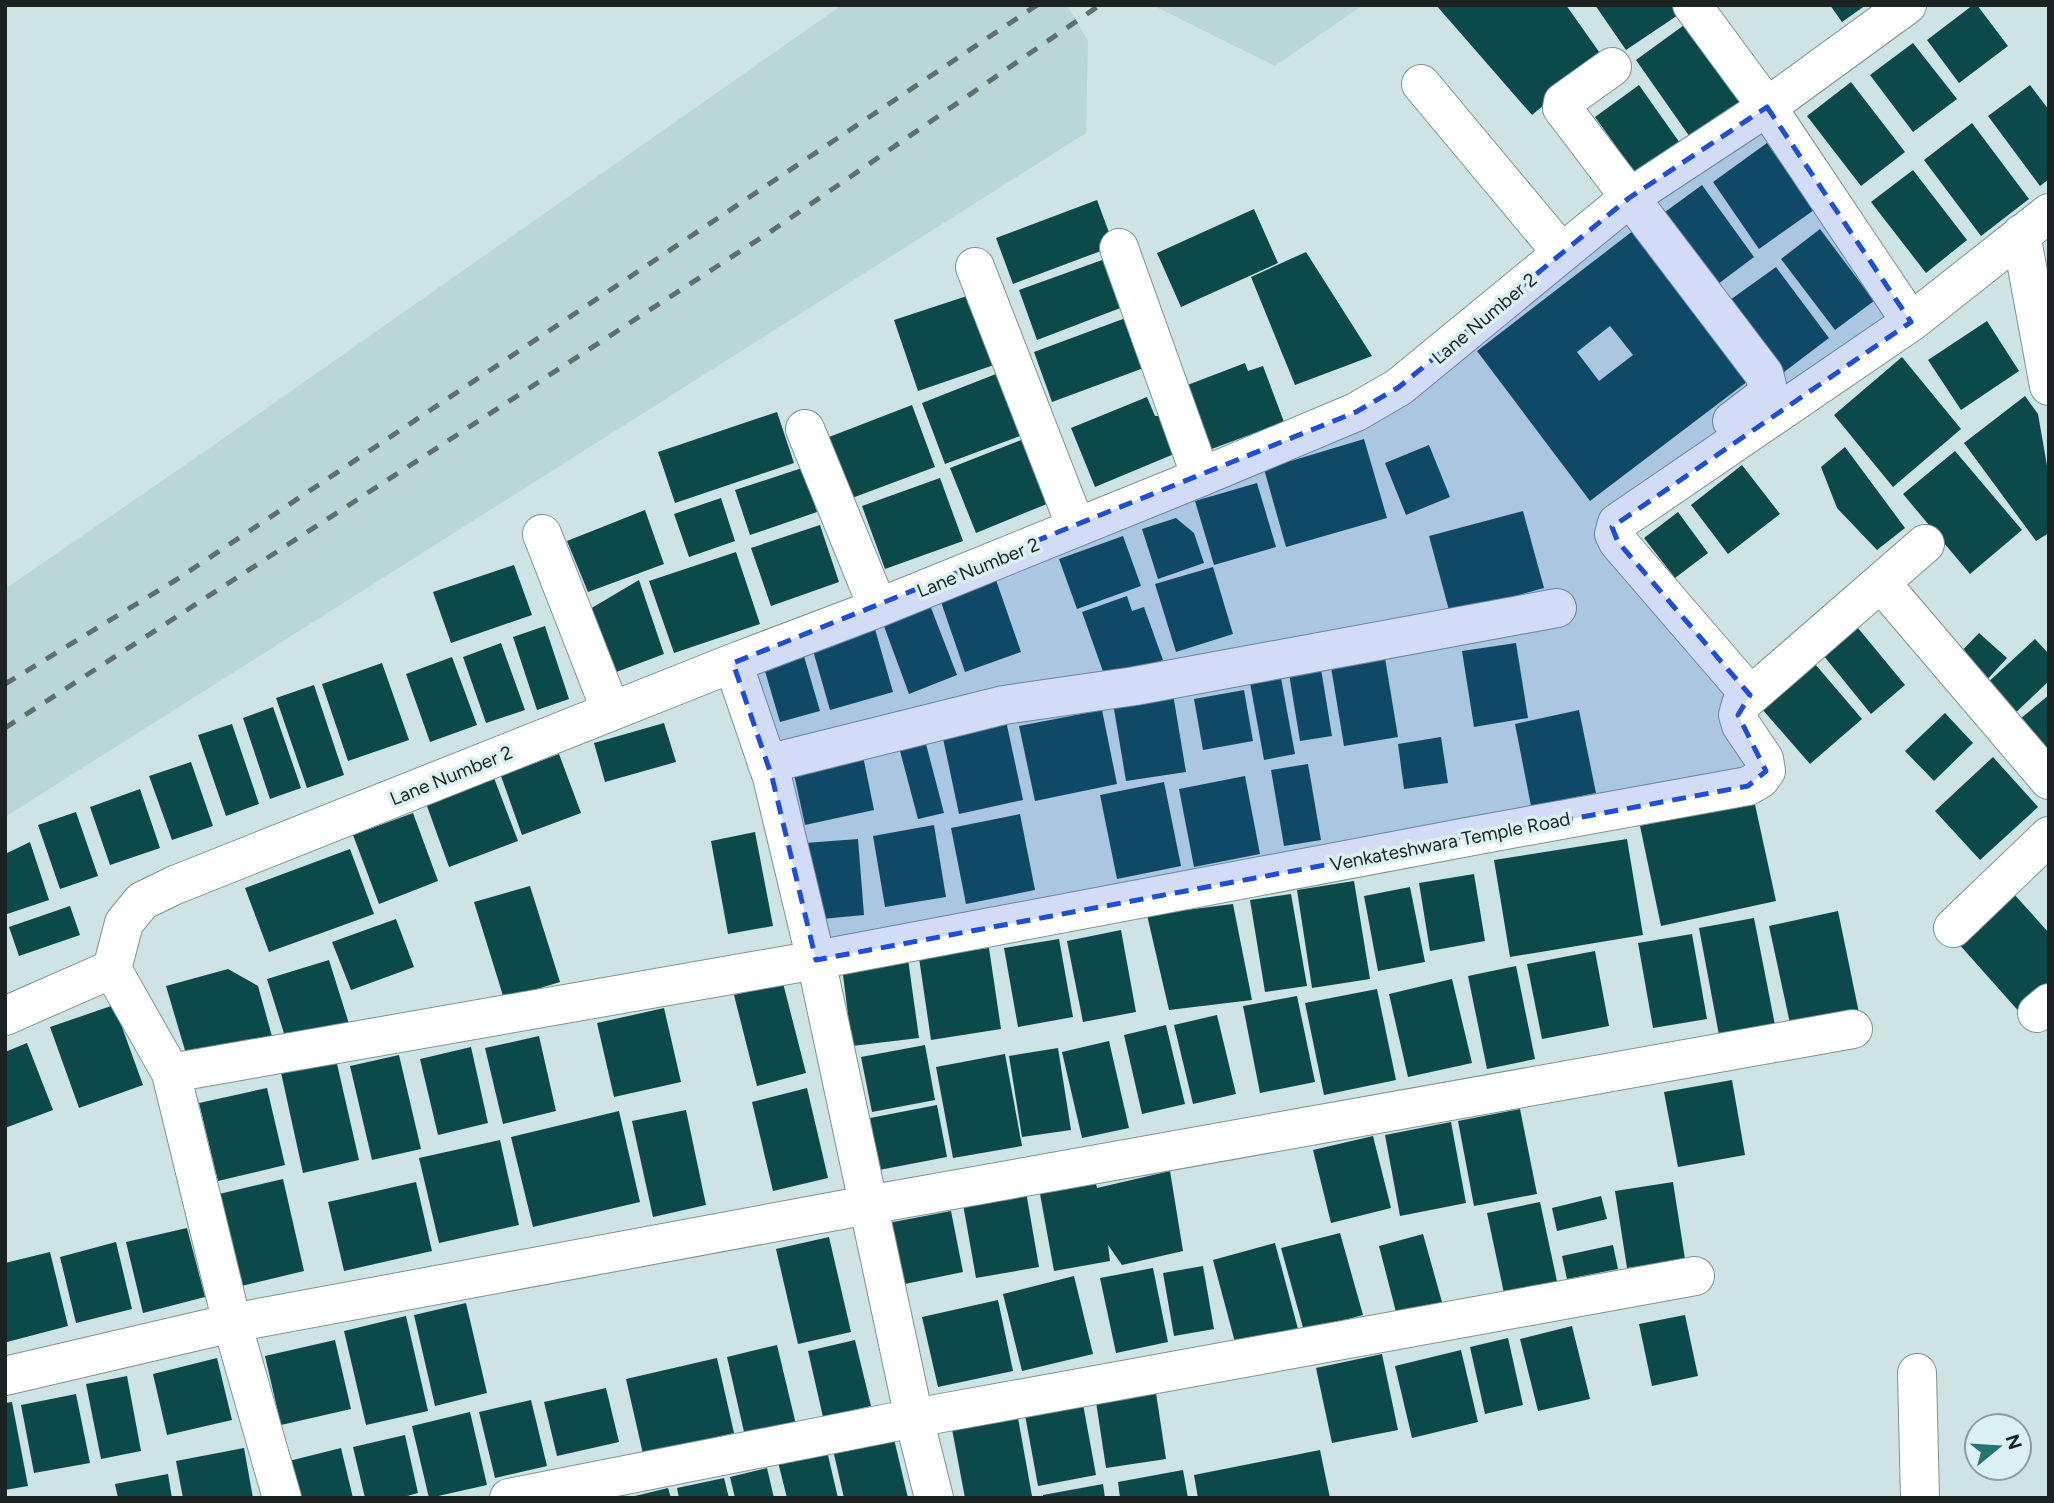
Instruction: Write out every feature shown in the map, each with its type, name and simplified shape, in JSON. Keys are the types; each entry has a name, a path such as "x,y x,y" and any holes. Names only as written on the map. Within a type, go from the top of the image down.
{"street":[{"path":"1692,5 1767,107 1911,321"},
{"name":"Lane Number 2","path":"112,969 124,923 142,901 733,663 878,608 1356,412 1399,387 1629,198 1767,107 1907,5"},
{"path":"1612,67 1563,102 1562,108 1764,374 1767,385 1766,395 1760,400 1626,502"},
{"path":"1421,84 1562,253"},
{"path":"1925,544 1750,695 1618,542 1614,528 1617,523 1911,321 2035,223"},
{"path":"2035,223 2049,386"},
{"path":"1119,248 1201,477"},
{"path":"975,267 1076,527"},
{"path":"805,429 878,608"},
{"path":"542,534 611,712"},
{"path":"1881,583 2049,780"},
{"path":"767,764 1004,705 1135,686 1557,608"},
{"path":"733,663 772,777 816,960 867,1205 934,1498"},
{"name":"Venkateshwara Temple Road","path":"816,960 1748,786 1760,779 1766,771 1764,759 1741,725 1738,715 1741,704 1750,695"},
{"path":"1953,929 2049,836"},
{"path":"171,1073 816,960"},
{"path":"5,1016 112,969 171,1073 232,1323 282,1498"},
{"path":"5,1376 232,1323 867,1205 1853,1029"},
{"path":"509,1498 914,1418 1695,1276"},
{"path":"1917,1373 1920,1498"}],"highlighted area":[{"path":"1767,107 1911,322 1612,527 1618,542 1750,695 1738,715 1766,771 1748,786 816,960 772,777 733,663 1356,412 1399,387 1629,198"}],"shaded area":[{"path":"842,5 1067,5 1088,41 1086,133 5,817 5,589"},
{"path":"1152,5 1363,5 1275,66"}],"building":[{"path":"1436,5 1566,5 1602,56 1532,115"},
{"path":"1595,5 1679,5 1684,11 1626,50"},
{"path":"1830,5 1866,5 1842,22"},
{"path":"1973,5 1977,5 2008,46 1959,83 1927,40"},
{"path":"1691,20 1748,100 1692,140 1636,60"},
{"path":"1913,43 1957,99 1913,132 1870,75"},
{"path":"1851,82 1905,152 1861,186 1807,116"},
{"path":"1639,85 1682,146 1638,177 1595,117"},
{"path":"2030,85 2049,110 2049,179 2040,186 1988,116"},
{"path":"1972,123 2029,199 1981,236 1924,160"},
{"path":"1767,143 1814,210 1759,249 1713,182"},
{"path":"1913,170 1967,240 1926,273 1871,202"},
{"path":"1702,185 1754,257 1706,293 1654,220"},
{"path":"1097,200 1114,246 1013,284 996,238"},
{"path":"1254,209 1278,263 1181,307 1157,253"},
{"path":"1638,227 1752,378 1590,501 1477,351","holes":["1610,326 1633,355 1599,381 1577,352"]},
{"path":"1820,229 1874,301 1835,330 1781,259"},
{"path":"1306,252 1372,356 1295,385 1251,277"},
{"path":"1105,259 1123,307 1037,340 1019,290"},
{"path":"1776,267 1829,338 1784,372 1730,300"},
{"path":"970,295 994,365 918,391 894,320"},
{"path":"1131,316 1149,366 1052,402 1034,352"},
{"path":"1987,321 2019,371 1961,410 1928,360"},
{"path":"1902,357 1961,429 1893,487 1834,415"},
{"path":"1245,363 1248,371 1263,366 1284,422 1201,453 1177,389"},
{"path":"1001,372 1025,434 945,464 922,403"},
{"path":"2025,396 2038,414 2049,477 2049,533 2036,541 1964,443"},
{"path":"1147,397 1155,416 1172,416 1186,449 1095,487 1071,428"},
{"path":"912,405 935,467 852,498 829,437"},
{"path":"777,412 794,463 675,503 658,452"},
{"path":"1029,437 1054,501 976,533 950,468"},
{"path":"1364,439 1387,518 1286,547 1264,469"},
{"path":"1429,445 1450,497 1406,515 1385,463"},
{"path":"1845,447 1905,528 1877,550 1837,508 1821,467"},
{"path":"1955,451 2022,530 1970,574 1903,494"},
{"path":"1742,465 1780,514 1728,554 1691,505"},
{"path":"802,468 817,512 750,535 735,490"},
{"path":"940,478 963,541 885,569 862,506"},
{"path":"1257,483 1276,547 1214,565 1195,501"},
{"path":"721,498 735,541 689,557 674,514"},
{"path":"645,510 664,564 588,592 567,541"},
{"path":"1523,511 1544,588 1450,614 1429,536"},
{"path":"1678,512 1708,553 1675,578 1644,538"},
{"path":"1176,518 1194,533 1204,563 1158,579 1142,529"},
{"path":"820,525 839,582 771,606 751,548"},
{"path":"1123,536 1141,586 1077,609 1059,559"},
{"path":"736,552 760,624 674,653 649,581"},
{"path":"514,565 532,615 451,643 433,592"},
{"path":"1213,567 1233,634 1176,652 1155,584"},
{"path":"639,580 664,654 611,674 590,609"},
{"path":"996,580 1021,652 965,672 940,599"},
{"path":"1127,596 1132,611 1144,607 1163,660 1106,680 1082,612"},
{"path":"928,600 957,675 909,694 881,618"},
{"path":"873,622 893,692 830,710 810,640"},
{"path":"1853,622 1905,685 1871,714 1819,650"},
{"path":"545,626 569,699 537,710 513,637"},
{"path":"1979,633 2007,658 1984,683 1956,657"},
{"path":"2035,639 2049,654 2049,681 2012,716 1984,686"},
{"path":"501,643 525,710 486,723 463,657"},
{"path":"1516,643 1528,718 1474,727 1462,651"},
{"path":"801,646 820,711 780,722 761,658"},
{"path":"452,657 477,725 430,742 406,674"},
{"path":"1385,658 1398,737 1344,746 1331,667"},
{"path":"382,663 409,740 348,761 322,684"},
{"path":"1815,664 1862,719 1810,764 1762,709"},
{"path":"1321,669 1332,736 1300,741 1289,674"},
{"path":"1281,678 1295,754 1264,760 1250,683"},
{"path":"314,685 344,775 307,788 276,698"},
{"path":"1244,690 1253,741 1203,750 1194,699"},
{"path":"1173,694 1186,772 1126,781 1113,703"},
{"path":"2049,695 2049,753 2020,719"},
{"path":"273,707 301,788 270,799 243,718"},
{"path":"1102,710 1117,784 1035,801 1019,726"},
{"path":"1579,710 1596,793 1531,806 1515,724"},
{"path":"1945,713 1973,743 1934,781 1905,751"},
{"path":"1005,716 1023,800 959,814 941,729"},
{"path":"664,723 676,762 605,782 594,743"},
{"path":"232,724 259,804 226,816 198,735"},
{"path":"1441,737 1448,783 1404,789 1398,744"},
{"path":"926,744 944,813 918,819 900,751"},
{"path":"862,751 874,810 805,825 792,765"},
{"path":"559,754 581,813 522,835 501,776"},
{"path":"1993,757 2038,807 1980,860 1935,811"},
{"path":"191,762 213,826 172,840 149,776"},
{"path":"1308,764 1321,840 1284,846 1271,770"},
{"path":"491,770 518,841 449,867 423,795"},
{"path":"1245,776 1260,854 1194,867 1179,789"},
{"path":"1164,782 1181,866 1117,879 1100,795"},
{"path":"140,789 160,848 110,865 90,807"},
{"path":"1754,800 1776,901 1661,926 1640,826"},
{"path":"76,812 98,876 60,889 38,825"},
{"path":"413,813 438,881 379,904 353,835"},
{"path":"1020,814 1035,890 966,904 951,828"},
{"path":"934,825 946,897 885,907 873,836"},
{"path":"755,832 773,926 728,934 711,841"},
{"path":"858,839 864,915 811,920 805,843"},
{"path":"1627,839 1643,935 1510,957 1494,860"},
{"path":"30,842 49,900 7,914 5,854"},
{"path":"350,849 374,914 269,952 245,888"},
{"path":"1474,874 1485,941 1430,951 1419,883"},
{"path":"1354,881 1370,979 1312,988 1297,890"},
{"path":"530,886 560,982 504,999 474,902"},
{"path":"1410,887 1425,962 1378,971 1364,896"},
{"path":"2013,893 2049,933 2049,991 2022,1015 1958,943"},
{"path":"1291,894 1307,986 1265,992 1250,900"},
{"path":"1233,904 1252,1000 1169,1010 1147,915"},
{"path":"70,906 80,935 19,956 9,927"},
{"path":"1838,911 1859,1013 1791,1028 1769,926"},
{"path":"1754,918 1775,1025 1719,1035 1699,928"},
{"path":"396,919 414,967 351,990 332,942"},
{"path":"1121,930 1136,1012 1083,1022 1067,941"},
{"path":"1692,934 1707,1019 1653,1028 1638,943"},
{"path":"1059,939 1073,1017 1018,1027 1004,948"},
{"path":"989,948 1001,1029 931,1040 919,958"},
{"path":"1595,951 1609,1026 1542,1039 1527,964"},
{"path":"908,959 919,1038 852,1046 842,967"},
{"path":"329,960 350,1027 288,1046 267,979"},
{"path":"1516,966 1535,1059 1487,1069 1468,976"},
{"path":"228,969 258,986 273,1040 189,1064 166,986"},
{"path":"1452,979 1472,1063 1408,1077 1389,994"},
{"path":"783,983 806,1073 757,1086 734,995"},
{"path":"1377,989 1396,1080 1324,1095 1305,1003"},
{"path":"1297,996 1315,1082 1260,1093 1243,1006"},
{"path":"114,1005 143,1085 79,1108 50,1027"},
{"path":"664,1008 681,1082 614,1097 597,1023"},
{"path":"1217,1015 1236,1094 1193,1104 1174,1025"},
{"path":"1166,1025 1185,1104 1142,1114 1124,1035"},
{"path":"539,1036 556,1111 503,1124 485,1048"},
{"path":"1109,1041 1129,1128 1082,1138 1062,1052"},
{"path":"27,1043 53,1110 5,1128 5,1052"},
{"path":"925,1045 935,1100 872,1112 861,1057"},
{"path":"471,1047 488,1123 438,1135 420,1059"},
{"path":"1058,1048 1071,1130 1022,1137 1009,1056"},
{"path":"1005,1054 1022,1146 953,1158 936,1067"},
{"path":"335,1055 359,1160 303,1173 280,1068"},
{"path":"399,1055 421,1149 372,1160 350,1066"},
{"path":"1732,1080 1745,1155 1678,1167 1664,1092"},
{"path":"267,1088 285,1165 218,1181 199,1103"},
{"path":"807,1088 828,1178 773,1191 752,1102"},
{"path":"937,1105 947,1157 879,1170 870,1118"},
{"path":"1520,1109 1537,1194 1474,1206 1458,1121"},
{"path":"686,1110 706,1205 653,1217 632,1121"},
{"path":"619,1111 640,1202 533,1227 511,1137"},
{"path":"1451,1122 1466,1203 1400,1216 1385,1135"},
{"path":"1373,1136 1391,1208 1331,1223 1313,1150"},
{"path":"500,1140 519,1225 439,1243 419,1158"},
{"path":"1170,1171 1183,1251 1122,1265 1108,1245 1110,1261 1054,1271 1040,1194 1096,1184 1097,1188"},
{"path":"283,1179 304,1271 237,1287 215,1195"},
{"path":"416,1182 432,1251 344,1271 328,1202"},
{"path":"1673,1182 1685,1259 1627,1268 1615,1191"},
{"path":"1026,1192 1039,1267 976,1278 963,1204"},
{"path":"1601,1196 1607,1219 1557,1231 1552,1208"},
{"path":"1540,1202 1558,1286 1505,1298 1487,1213"},
{"path":"951,1211 963,1272 900,1285 888,1223"},
{"path":"187,1228 205,1297 143,1313 126,1242"},
{"path":"1340,1233 1363,1315 1304,1331 1281,1248"},
{"path":"1423,1234 1445,1313 1397,1316 1379,1246"},
{"path":"829,1237 851,1332 798,1344 776,1249"},
{"path":"116,1242 132,1309 76,1323 60,1257"},
{"path":"1275,1243 1298,1329 1236,1346 1213,1260"},
{"path":"1613,1245 1618,1269 1567,1279 1562,1256"},
{"path":"50,1252 68,1326 7,1342 5,1263"},
{"path":"1203,1266 1214,1329 1174,1336 1163,1273"},
{"path":"1153,1268 1168,1342 1116,1353 1100,1278"},
{"path":"1074,1276 1093,1354 1022,1371 1003,1294"},
{"path":"998,1300 1013,1371 938,1387 922,1317"},
{"path":"466,1303 487,1393 435,1406 414,1315"},
{"path":"1685,1315 1698,1376 1652,1386 1639,1324"},
{"path":"406,1316 428,1411 366,1425 344,1331"},
{"path":"1572,1326 1590,1399 1538,1411 1520,1339"},
{"path":"1508,1338 1523,1405 1485,1414 1470,1347"},
{"path":"335,1340 351,1409 281,1425 265,1356"},
{"path":"855,1340 871,1406 823,1417 808,1351"},
{"path":"777,1345 798,1433 747,1445 727,1357"},
{"path":"1461,1350 1478,1422 1412,1438 1395,1366"},
{"path":"1382,1354 1398,1430 1332,1443 1316,1368"},
{"path":"217,1358 232,1420 167,1435 153,1374"},
{"path":"717,1358 734,1433 643,1454 626,1379"},
{"path":"127,1376 141,1451 101,1459 86,1384"},
{"path":"606,1388 619,1442 557,1456 544,1402"},
{"path":"1156,1393 1166,1459 1106,1468 1096,1402"},
{"path":"76,1394 90,1463 34,1473 21,1405"},
{"path":"531,1400 547,1466 495,1478 479,1412"},
{"path":"12,1402 28,1486 5,1490 5,1403"},
{"path":"1083,1404 1096,1475 1038,1486 1025,1415"},
{"path":"470,1412 487,1485 429,1498 412,1426"},
{"path":"1018,1418 1032,1496 965,1498 952,1429"},
{"path":"405,1435 418,1493 400,1498 365,1498 353,1447"},
{"path":"894,1439 908,1498 844,1498 834,1454"},
{"path":"244,1448 253,1498 183,1498 176,1461"},
{"path":"341,1448 353,1498 293,1498 285,1462"},
{"path":"1320,1450 1330,1498 1198,1498 1194,1475"},
{"path":"827,1451 838,1498 787,1498 778,1462"},
{"path":"767,1468 774,1498 735,1498 730,1477"},
{"path":"1183,1470 1188,1498 1120,1498 1118,1482"},
{"path":"168,1474 172,1498 118,1498 115,1484"},
{"path":"724,1478 729,1498 679,1498 677,1488"},
{"path":"1103,1484 1105,1498 1043,1498 1043,1495"},
{"path":"668,1488 671,1498 631,1498 631,1497"}],"railway":[{"path":"5,684 176,580 1037,5"},
{"path":"5,728 770,232 1100,5"}]}
